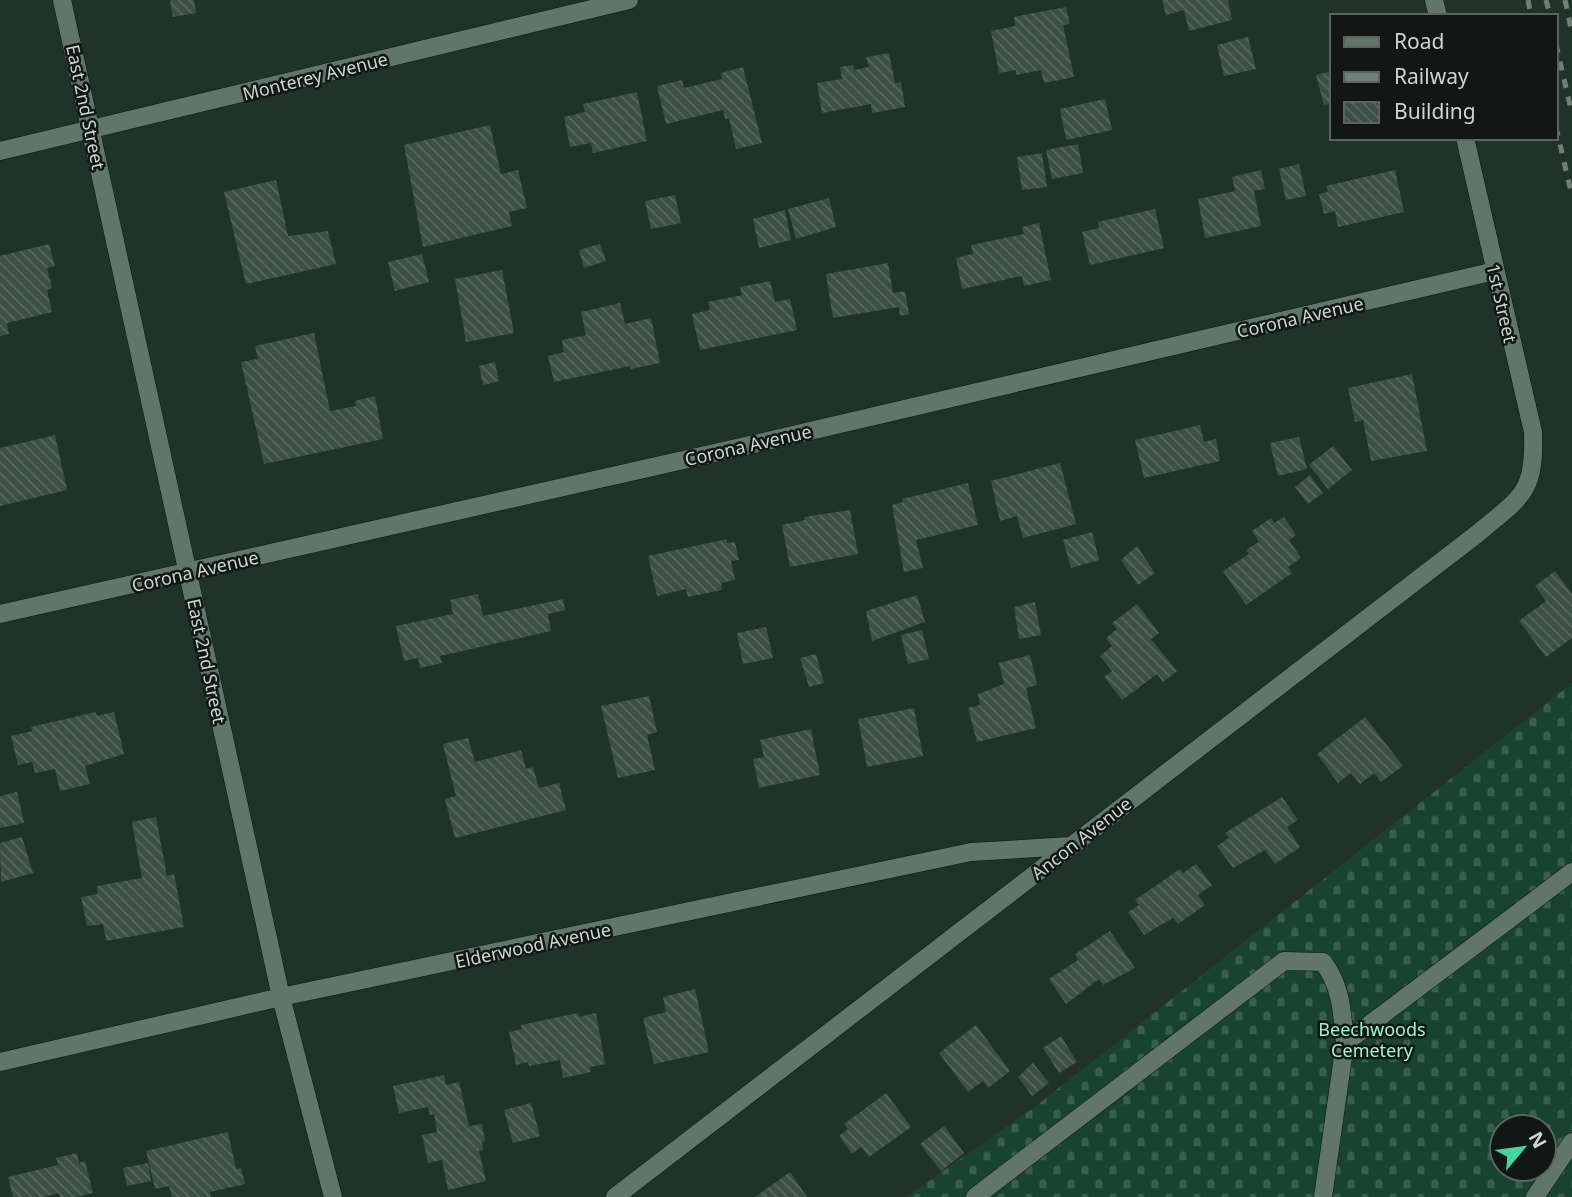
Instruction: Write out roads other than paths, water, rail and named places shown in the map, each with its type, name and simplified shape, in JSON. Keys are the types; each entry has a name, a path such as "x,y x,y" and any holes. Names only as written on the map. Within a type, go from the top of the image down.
{"street":[{"name":"East 2nd Street","path":"62,0 281,998 333,1197"},
{"name":"Monterey Avenue","path":"0,151 629,0"},
{"name":"1st Street","path":"1465,140 1533,432 1534,469"},
{"name":"Corona Avenue","path":"0,614 1495,271"},
{"name":"Ancon Avenue","path":"615,1197 962,933 1069,846 1477,534 1527,489 1534,469"},
{"name":"Elderwood Avenue","path":"0,1062 281,998 971,852 1069,846"},
{"path":"1345,1043 1572,872"},
{"path":"975,1197 1284,961 1323,962 1334,977 1341,998 1345,1043 1323,1197"},
{"path":"1535,1197 1572,1142"}],"railway":[{"path":"1528,0 1531,14"},
{"path":"1546,0 1550,14"},
{"path":"1565,0 1572,33"},
{"path":"1558,53 1572,114"},
{"path":"1558,136 1572,196"}],"park label":[{"name":"Beechwoods Cemetery","path":"1372,1039"}]}
